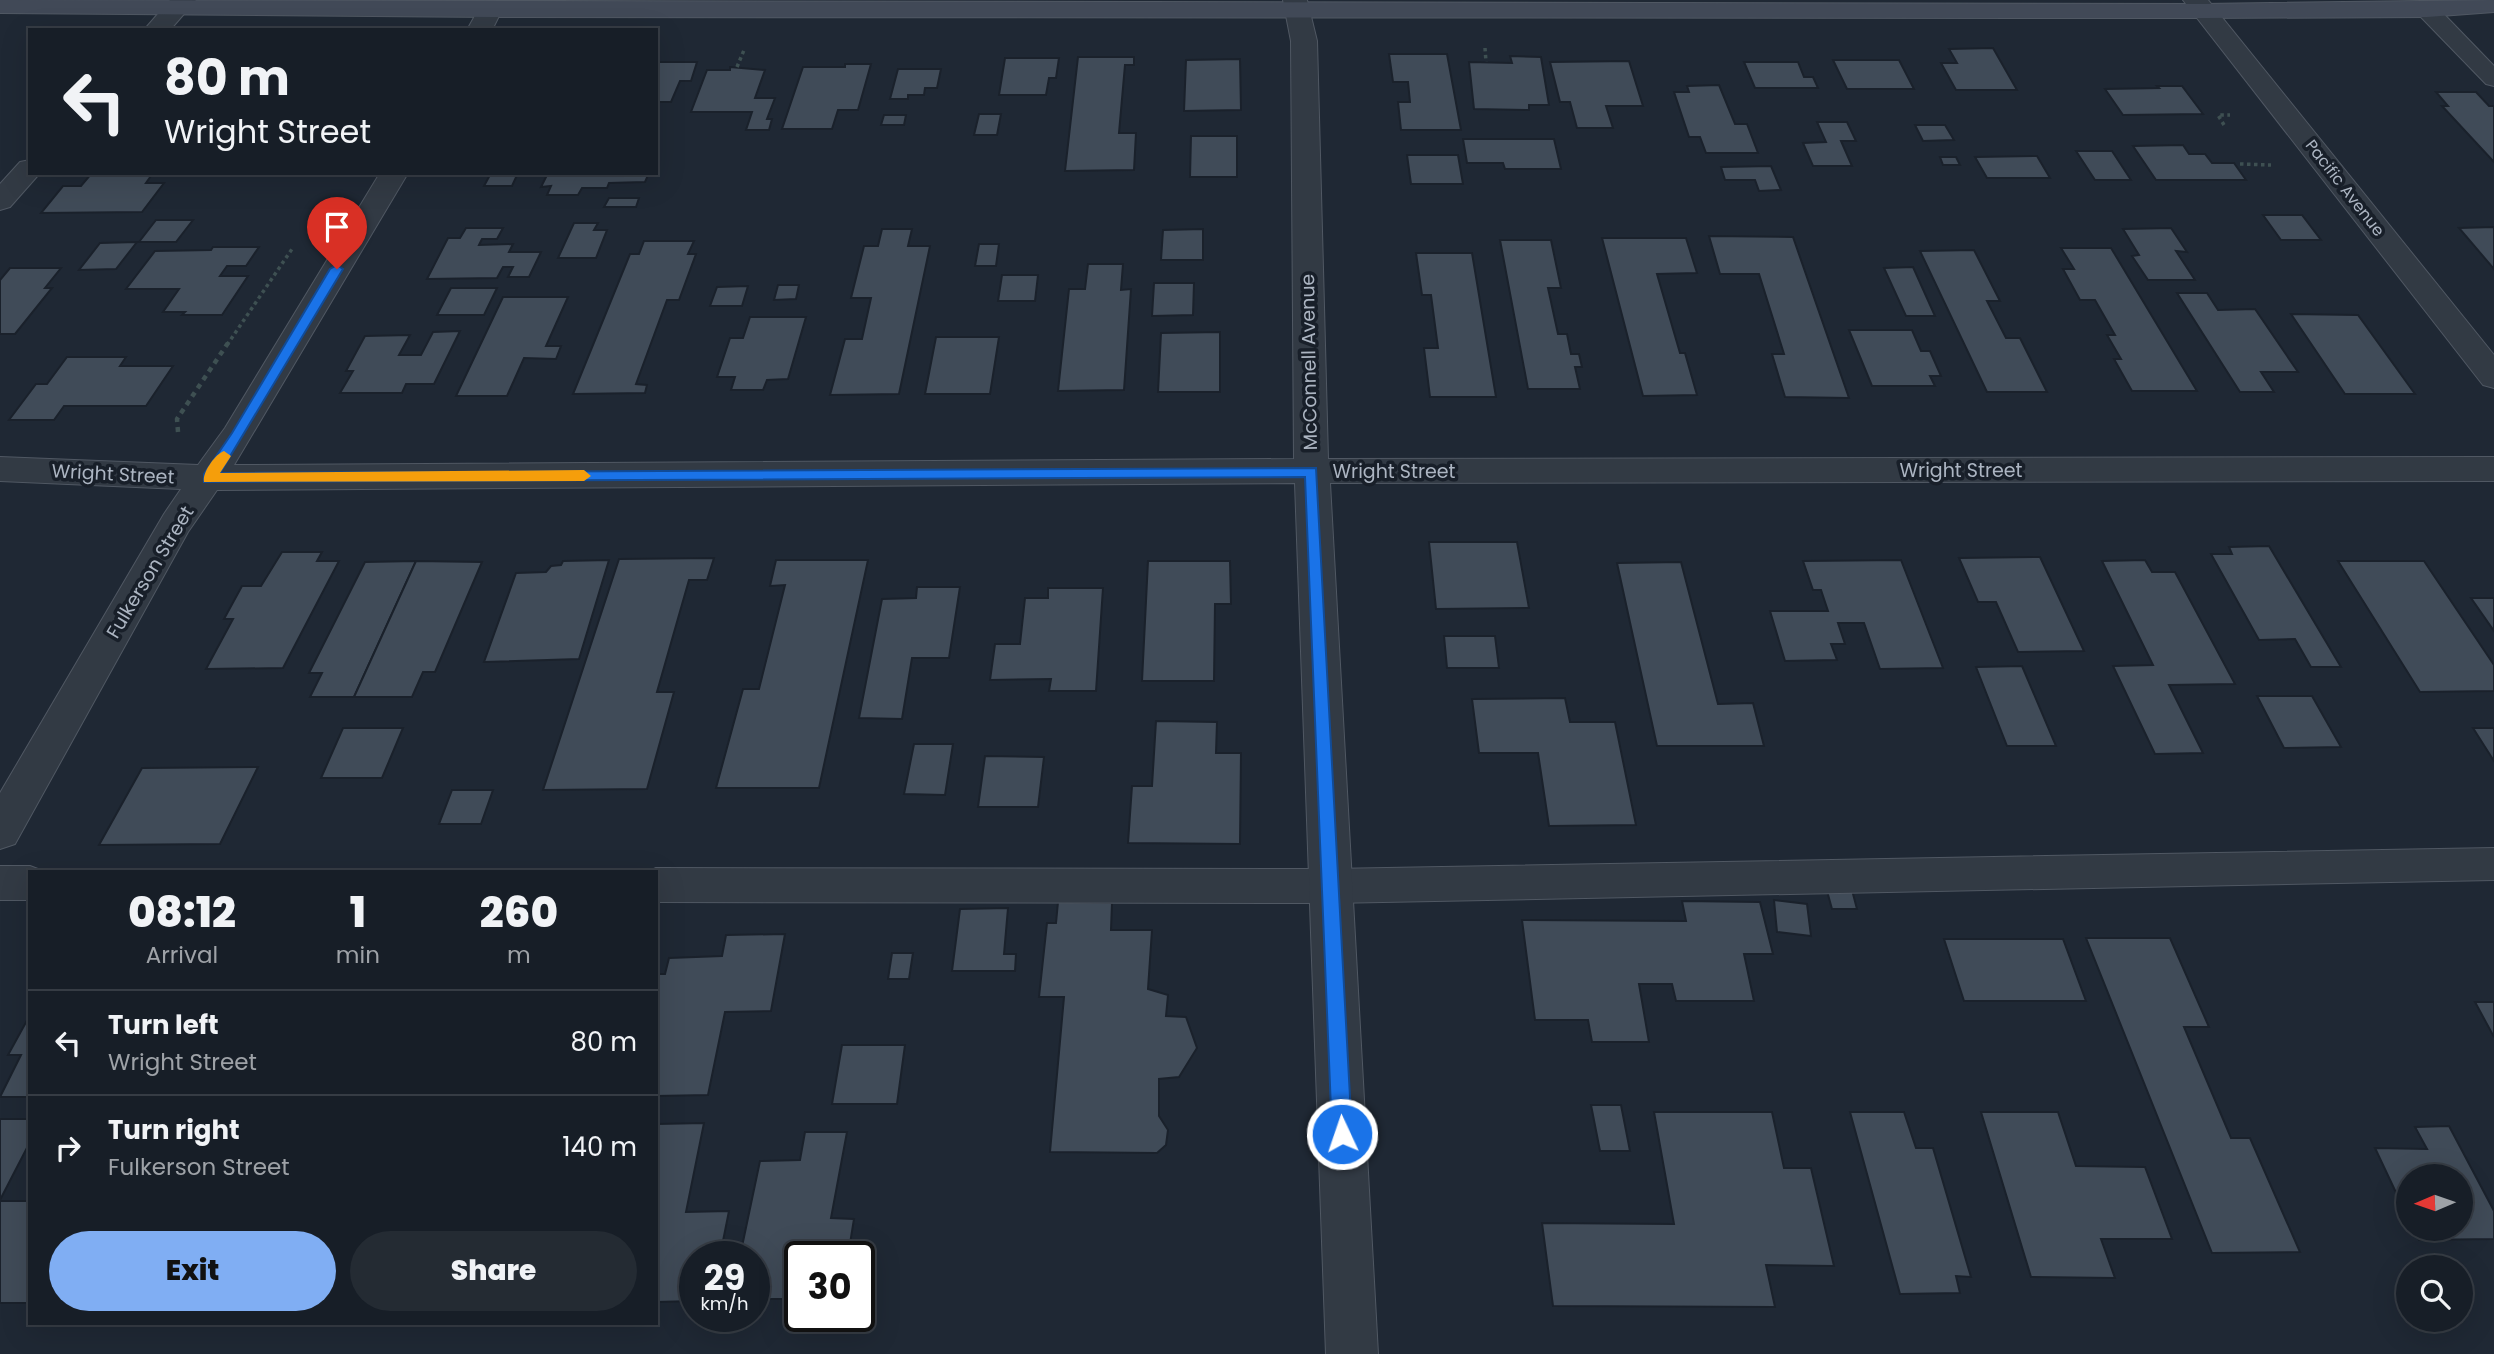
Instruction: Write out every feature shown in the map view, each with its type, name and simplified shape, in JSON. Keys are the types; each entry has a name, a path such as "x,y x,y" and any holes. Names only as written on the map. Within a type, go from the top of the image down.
{"main road":[{"path":"0,6 180,4 485,20 583,4 2200,6 2427,10 2494,5"}],"street":[{"path":"158,28 180,4"},
{"name":"McConnell Avenue","path":"1296,4 1304,41 1311,471 1352,1354"},
{"name":"Pacific Avenue","path":"2200,6 2494,377"},
{"path":"0,201 28,170"},
{"name":"Fulkerson Street","path":"0,831 176,523 237,436 393,175"},
{"name":"Wright Street","path":"0,469 209,478 1311,471 2494,469"}],"lane":[{"path":"2427,10 2494,79"},
{"path":"658,885 1331,886 2494,864"},
{"path":"0,883 28,883"}],"path":[{"path":"737,67 744,48"},
{"path":"2240,164 2272,165"},
{"path":"179,436 177,419 298,240"}],"building":[{"path":"1993,48 2017,90 1956,90 1941,63 1957,63 1949,49"},
{"path":"1389,54 1447,54 1461,130 1401,130 1398,102 1410,102 1408,82 1393,82"},
{"path":"1510,56 1541,57 1549,105 1529,105 1529,110 1474,109 1469,62 1512,63"},
{"path":"1078,57 1134,57 1134,65 1125,65 1119,133 1136,133 1134,170 1065,171"},
{"path":"1005,58 1059,58 1056,78 1049,78 1046,95 999,95"},
{"path":"1240,59 1241,110 1184,111 1186,60"},
{"path":"1833,60 1899,60 1914,89 1847,89"},
{"path":"1629,61 1643,106 1606,106 1613,128 1577,128 1570,102 1560,102 1550,62"},
{"path":"658,62 697,62 691,81 680,81 671,102 658,102"},
{"path":"1744,62 1798,62 1804,77 1813,77 1818,88 1755,88"},
{"path":"845,64 871,64 858,110 838,110 832,129 782,129 803,67 845,67"},
{"path":"730,67 765,70 755,98 775,98 767,119 772,119 769,130 746,130 752,112 691,112 707,70 730,70"},
{"path":"898,69 941,69 937,88 925,88 924,95 908,95 908,99 890,99"},
{"path":"1719,85 1735,124 1747,124 1758,153 1706,153 1700,137 1689,137 1674,92 1689,92 1687,86"},
{"path":"2157,86 2182,86 2203,114 2123,115 2105,89 2159,88"},
{"path":"2436,92 2476,92 2489,106 2494,106 2494,162 2442,106 2448,106"},
{"path":"979,114 1001,114 997,135 974,135"},
{"path":"884,115 906,115 904,125 881,125"},
{"path":"1817,122 1847,122 1856,141 1841,141 1852,166 1813,166 1803,143 1826,142"},
{"path":"1915,125 1945,125 1954,140 1923,141"},
{"path":"1191,136 1237,136 1237,177 1190,177"},
{"path":"1463,139 1554,139 1561,169 1505,169 1503,163 1467,163"},
{"path":"2183,145 2189,154 2205,154 2212,163 2234,163 2246,180 2156,180 2133,146"},
{"path":"2076,151 2112,151 2131,180 2095,180"},
{"path":"1407,155 1458,155 1463,184 1411,184"},
{"path":"2037,156 2050,178 1987,178 1975,157"},
{"path":"1940,157 1956,157 1960,165 1943,165"},
{"path":"1771,166 1781,190 1759,191 1755,180 1725,180 1721,167"},
{"path":"90,175 152,175 146,183 164,183 142,212 41,213 63,186 81,186"},
{"path":"490,175 517,175 512,186 484,186"},
{"path":"547,175 648,175 645,182 609,183 607,188 582,188 578,195 547,195 551,186 541,187"},
{"path":"609,198 639,198 636,207 604,207"},
{"path":"2263,215 2302,215 2321,240 2281,240"},
{"path":"156,220 193,220 176,242 139,242"},
{"path":"574,223 598,223 594,230 607,230 596,258 558,258"},
{"path":"2494,227 2494,269 2459,228"},
{"path":"466,228 503,228 497,239 482,239 479,245 513,244 509,252 541,252 529,277 508,277 513,267 503,267 497,278 427,279 448,238 460,238"},
{"path":"2171,228 2187,252 2176,251 2195,280 2148,280 2132,256 2139,255 2123,229"},
{"path":"882,229 912,229 908,246 930,246 899,394 830,395 845,339 862,339 871,298 851,298 864,246 878,246"},
{"path":"1203,229 1203,260 1161,260 1163,230"},
{"path":"1709,236 1793,237 1849,398 1785,397 1772,354 1784,354 1759,274 1720,274"},
{"path":"1602,238 1686,238 1697,273 1657,274 1680,353 1685,353 1697,395 1643,396"},
{"path":"1500,240 1551,240 1561,288 1548,288 1558,334 1567,334 1571,354 1579,354 1582,367 1575,367 1580,389 1528,389"},
{"path":"644,241 694,241 688,254 696,254 679,300 667,300 636,384 647,385 645,393 573,394 630,254 639,254"},
{"path":"137,242 116,269 79,270 100,243"},
{"path":"979,244 999,244 996,266 975,266"},
{"path":"213,247 259,247 246,266 227,266 220,276 248,276 222,315 163,312 179,289 126,289 155,251 211,250"},
{"path":"2061,248 2111,248 2197,391 2132,391 2114,359 2121,359 2107,335 2115,335 2095,300 2080,300 2063,269 2074,269"},
{"path":"1974,250 2000,301 1987,301 2006,338 2020,338 2047,392 1987,392 1920,251"},
{"path":"1416,253 1472,253 1496,397 1430,397 1424,348 1438,348 1431,295 1422,295"},
{"path":"1088,264 1123,264 1121,290 1131,289 1124,390 1058,391 1069,289 1085,289"},
{"path":"1913,267 1935,316 1906,316 1884,268"},
{"path":"10,268 61,268 45,288 52,288 15,334 0,334 0,280"},
{"path":"1002,275 1038,275 1035,301 998,301"},
{"path":"1154,283 1194,283 1193,315 1152,316"},
{"path":"778,285 799,285 796,299 774,300"},
{"path":"748,286 742,306 710,306 717,287"},
{"path":"451,288 497,288 484,315 437,315"},
{"path":"2177,293 2207,293 2218,310 2255,309 2298,372 2261,372 2274,392 2240,392"},
{"path":"503,297 568,297 546,346 561,346 556,359 524,358 507,396 456,396"},
{"path":"2291,314 2358,315 2415,394 2345,394"},
{"path":"750,317 806,317 788,379 767,380 763,390 731,390 735,377 717,377 730,338 743,338"},
{"path":"1849,330 1912,330 1921,351 1930,351 1941,376 1930,376 1935,386 1872,386"},
{"path":"460,331 434,384 406,384 402,393 340,393 353,371 346,371 365,336 410,335 399,355 421,355 433,332"},
{"path":"1220,332 1220,392 1158,392 1161,333"},
{"path":"936,337 999,337 990,394 925,394"},
{"path":"67,357 126,357 120,366 173,366 146,406 64,406 54,420 9,420 36,384 47,384"},
{"path":"1429,542 1517,542 1529,608 1436,609"},
{"path":"2269,546 2341,667 2311,667 2295,639 2259,640 2211,554 2232,554 2229,547"},
{"path":"282,552 322,552 317,561 339,561 283,668 206,669 233,619 224,619 242,586 261,586"},
{"path":"2040,557 2084,651 2018,652 1996,602 1978,602 1959,558"},
{"path":"714,558 707,580 689,580 657,692 674,692 647,789 543,790 619,559"},
{"path":"609,560 579,659 484,662 516,573 546,572 551,566 561,565 563,561"},
{"path":"776,560 868,560 819,788 716,788 743,689 759,689 785,585 770,586"},
{"path":"1901,560 1943,668 1880,669 1864,623 1838,623 1845,644 1831,644 1837,660 1785,661 1770,611 1828,611 1821,590 1813,590 1803,561"},
{"path":"2145,560 2152,572 2175,572 2235,684 2169,685 2203,753 2155,754 2113,666 2153,665 2102,561"},
{"path":"416,561 354,697 310,697 322,673 309,673 365,562"},
{"path":"416,561 482,562 435,672 423,672 412,697 354,697"},
{"path":"1148,561 1230,561 1231,604 1215,604 1214,681 1142,681"},
{"path":"2338,561 2424,561 2494,665 2494,691 2420,692"},
{"path":"1681,562 1718,704 1753,703 1764,746 1657,746 1617,563"},
{"path":"917,587 960,587 949,658 912,658 902,719 859,718 882,599 916,598"},
{"path":"1048,588 1103,588 1096,691 1049,691 1051,679 990,680 995,644 1020,644 1025,598 1048,598"},
{"path":"2471,598 2494,598 2494,631"},
{"path":"1444,636 1495,636 1499,668 1447,668"},
{"path":"2022,666 2056,746 2007,746 1976,667"},
{"path":"2257,696 2312,696 2341,747 2284,748"},
{"path":"1565,698 1570,722 1615,722 1636,825 1549,826 1538,753 1479,753 1472,699"},
{"path":"1156,721 1217,722 1216,753 1241,753 1240,844 1128,843 1132,786 1152,786"},
{"path":"343,728 403,728 382,778 321,778"},
{"path":"2473,728 2494,728 2494,761"},
{"path":"914,744 953,744 945,795 904,794"},
{"path":"985,756 1044,757 1038,807 978,807"},
{"path":"258,767 220,844 99,845 142,768"},
{"path":"452,790 493,790 481,824 439,824"},
{"path":"1852,890 1857,909 1832,909 1827,891"},
{"path":"1774,900 1807,904 1811,936 1777,932"},
{"path":"1682,901 1760,902 1773,954 1744,954 1754,1001 1676,1001 1672,984 1639,984 1649,1042 1592,1042 1588,1020 1535,1020 1522,920 1686,921"},
{"path":"1058,902 1112,903 1111,930 1152,930 1148,989 1168,995 1166,1016 1186,1017 1197,1048 1179,1077 1159,1079 1159,1116 1168,1130 1166,1145 1157,1153 1050,1152 1064,997 1039,997 1047,923 1056,923"},
{"path":"1008,908 1004,954 1016,954 1015,971 952,971 960,909"},
{"path":"785,934 771,1011 725,1012 708,1095 658,1096 658,974 665,974 669,958 722,956 726,935"},
{"path":"2086,938 2170,938 2209,1027 2184,1027 2231,1138 2250,1138 2300,1252 2212,1253"},
{"path":"1944,939 2063,939 2086,1001 1964,1001"},
{"path":"892,953 913,953 909,979 888,979"},
{"path":"2475,1002 2494,1002 2494,1037"},
{"path":"28,1019 28,1097 0,1097 21,1055 8,1055"},
{"path":"842,1045 905,1045 897,1104 832,1104"},
{"path":"1591,1105 1621,1105 1630,1151 1600,1151"},
{"path":"1654,1112 1772,1112 1784,1168 1811,1168 1834,1266 1766,1265 1775,1307 1553,1306 1542,1223 1674,1224"},
{"path":"1850,1112 1904,1112 1916,1148 1933,1148 1971,1277 1956,1276 1960,1293 1900,1294"},
{"path":"1981,1112 2058,1112 2076,1166 2145,1167 2172,1239 2101,1239 2115,1278 2031,1277"},
{"path":"0,1119 28,1119 28,1146 0,1200"},
{"path":"704,1123 686,1212 729,1211 723,1241 679,1241 679,1301 658,1302 658,1124"},
{"path":"2449,1126 2469,1164 2396,1164 2396,1193 2375,1148 2427,1149 2415,1127"},
{"path":"805,1132 847,1132 831,1218 854,1219 850,1241 784,1241 784,1299 770,1299 770,1241 743,1241 760,1161 800,1160"},
{"path":"2473,1171 2494,1211 2494,1239 2473,1239"},
{"path":"0,1201 28,1201 28,1303 0,1303"}],"slow traffic":[{"path":"224,456 209,478 584,476"}],"route":[{"path":"337,269 209,478 1311,471 1342,1134"}]}
